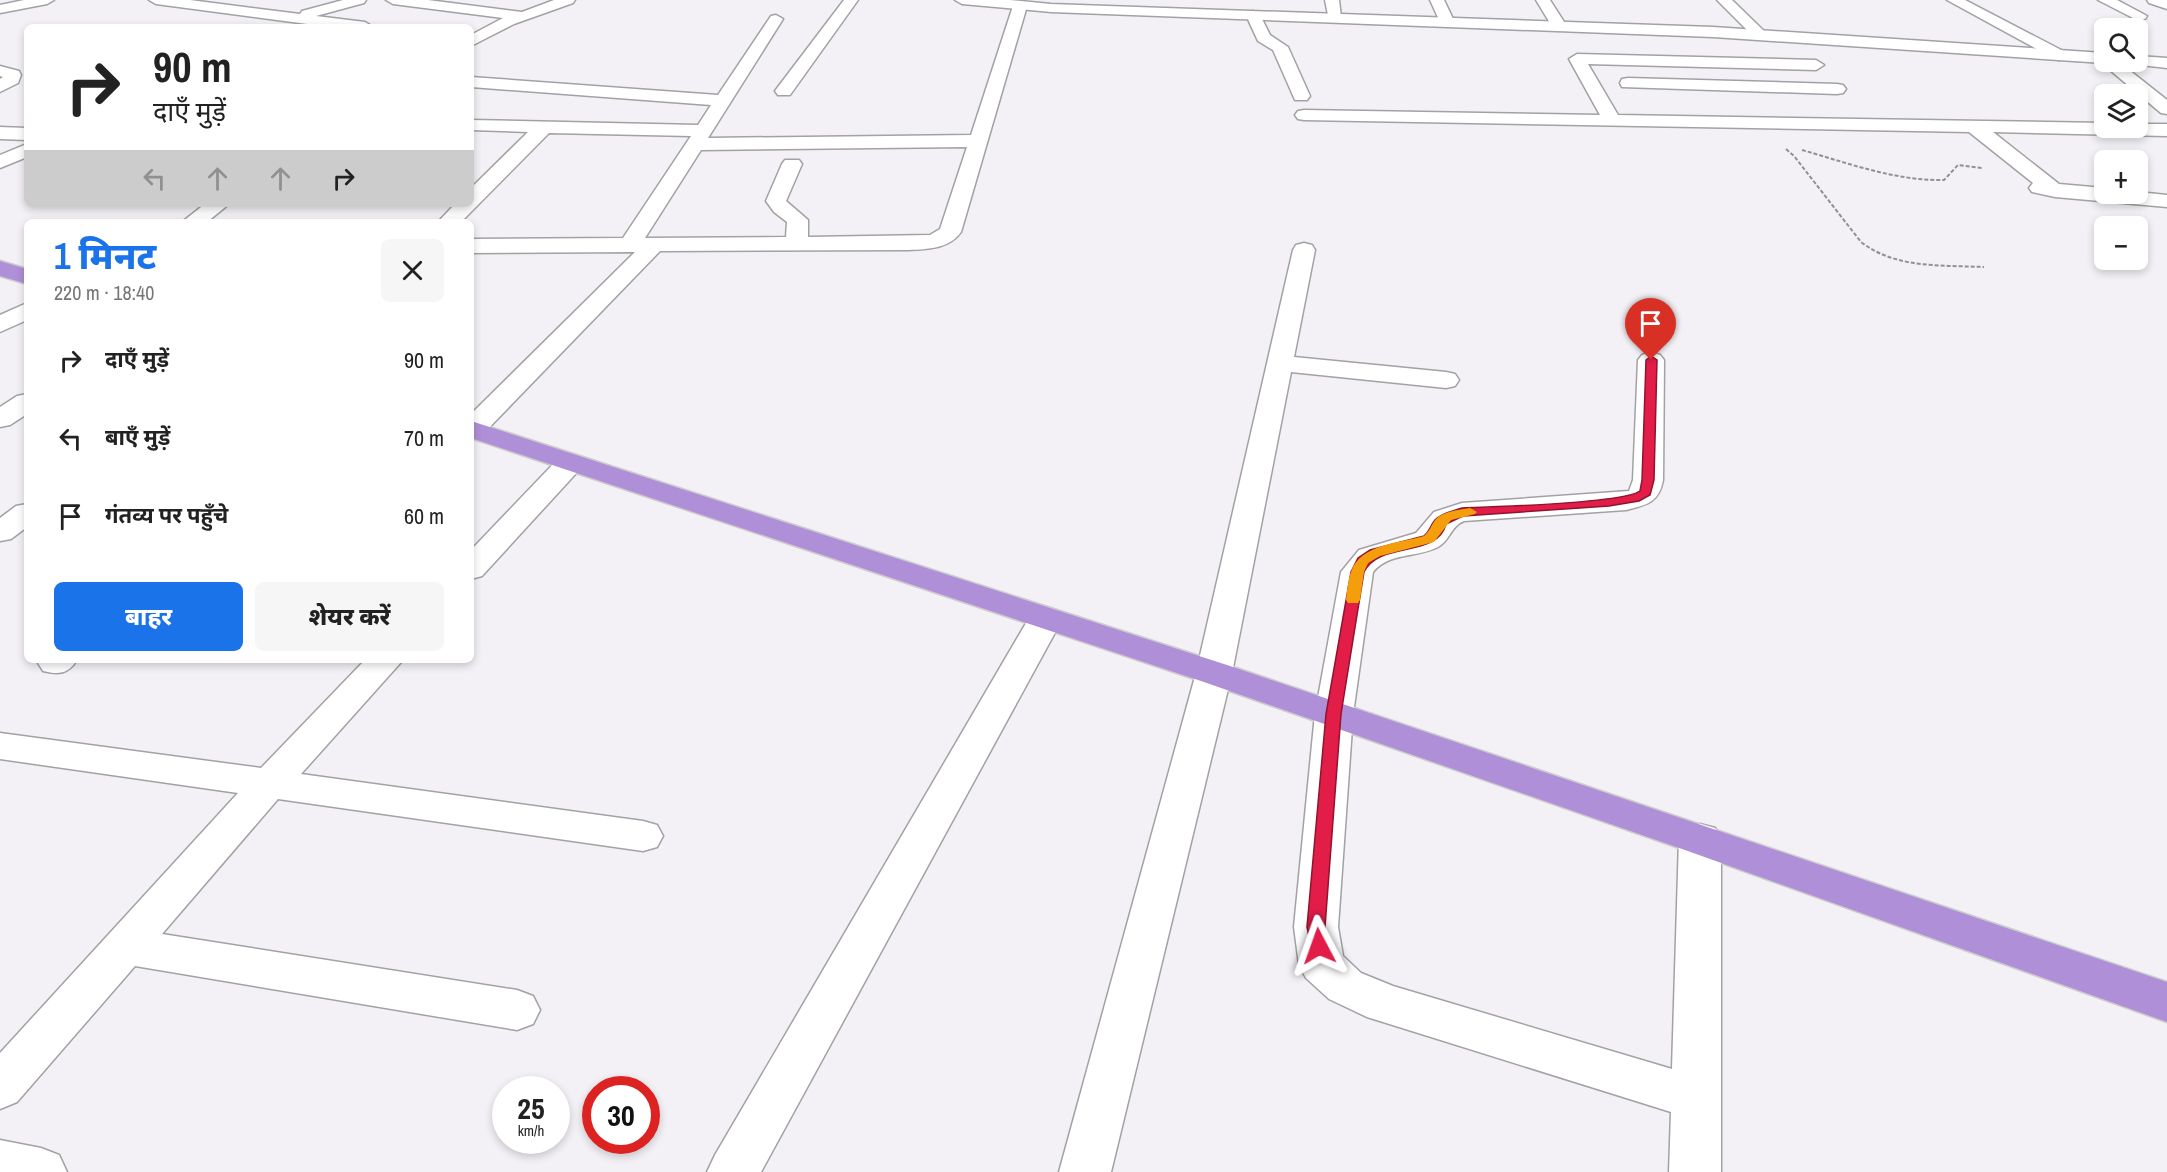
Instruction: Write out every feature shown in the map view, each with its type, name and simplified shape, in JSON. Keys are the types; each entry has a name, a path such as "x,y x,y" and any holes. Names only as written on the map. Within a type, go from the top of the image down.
{"highway":[{"path":"0,268 24,275"},
{"path":"474,430 570,464 1214,673 2167,1002"}],"street":[{"path":"0,9 47,0"},
{"path":"156,0 336,24"},
{"path":"270,24 359,0"},
{"path":"393,0 429,2 522,16"},
{"path":"474,38 522,16 568,0"},
{"path":"784,91 851,0"},
{"path":"962,0 1020,6 1558,25 1760,35 2094,57"},
{"path":"1332,0 1334,17"},
{"path":"1437,0 1446,21"},
{"path":"1543,0 1558,25"},
{"path":"1724,0 1760,35"},
{"path":"1953,0 2059,55"},
{"path":"2105,0 2140,16"},
{"path":"2154,0 2167,5"},
{"path":"474,246 909,243 933,242 944,238 950,232 1020,6"},
{"path":"1253,15 1261,36 1280,47 1301,96"},
{"path":"474,427 642,244 698,138 776,19"},
{"path":"1593,27 1633,90 1837,89"},
{"path":"1611,119 1577,59 1612,58 1816,65"},
{"path":"2148,62 2167,63"},
{"path":"2122,72 2167,109"},
{"path":"0,87 12,79 13,74"},
{"path":"474,82 722,101"},
{"path":"608,129 644,95"},
{"path":"1304,115 2167,130"},
{"path":"474,125 608,129 698,138 979,141"},
{"path":"1973,126 2047,190 2167,201"},
{"path":"474,197 544,127"},
{"path":"0,133 24,134"},
{"path":"0,164 24,152"},
{"path":"0,164 24,169"},
{"path":"792,164 776,201 778,207 798,220 801,226 796,243"},
{"path":"196,219 214,207"},
{"path":"452,219 464,207"},
{"path":"1085,1172 1214,673 1304,250"},
{"path":"0,325 24,312"},
{"path":"1651,360 1646,492 1639,498 1626,501 1462,512 1447,517 1429,539 1375,553 1363,561 1357,572 1334,714 1316,927 1322,966 1345,986 1383,1003 1696,1098"},
{"path":"1280,363 1446,380"},
{"path":"0,419 24,404"},
{"path":"474,566 570,464"},
{"path":"0,532 24,515"},
{"path":"733,1172 1046,618"},
{"path":"0,1087 269,784 383,663"},
{"path":"0,746 643,836"},
{"path":"1695,1172 1700,839"},
{"path":"123,946 517,1010"},
{"path":"0,1164 41,1172"}],"path":[{"path":"1781,146 1794,156 1872,253 1901,261 1984,267"},
{"path":"1786,146 1920,180 1944,180 1958,165 1968,165 2047,190"}],"slow traffic":[{"path":"1353,600 1357,572 1363,561 1375,553 1429,539 1447,517 1470,512"}],"route":[{"path":"1319,946 1316,927 1334,714 1357,572 1363,561 1375,553 1429,539 1447,517 1462,512 1626,501 1639,498 1646,492 1648,480 1651,360"}]}
